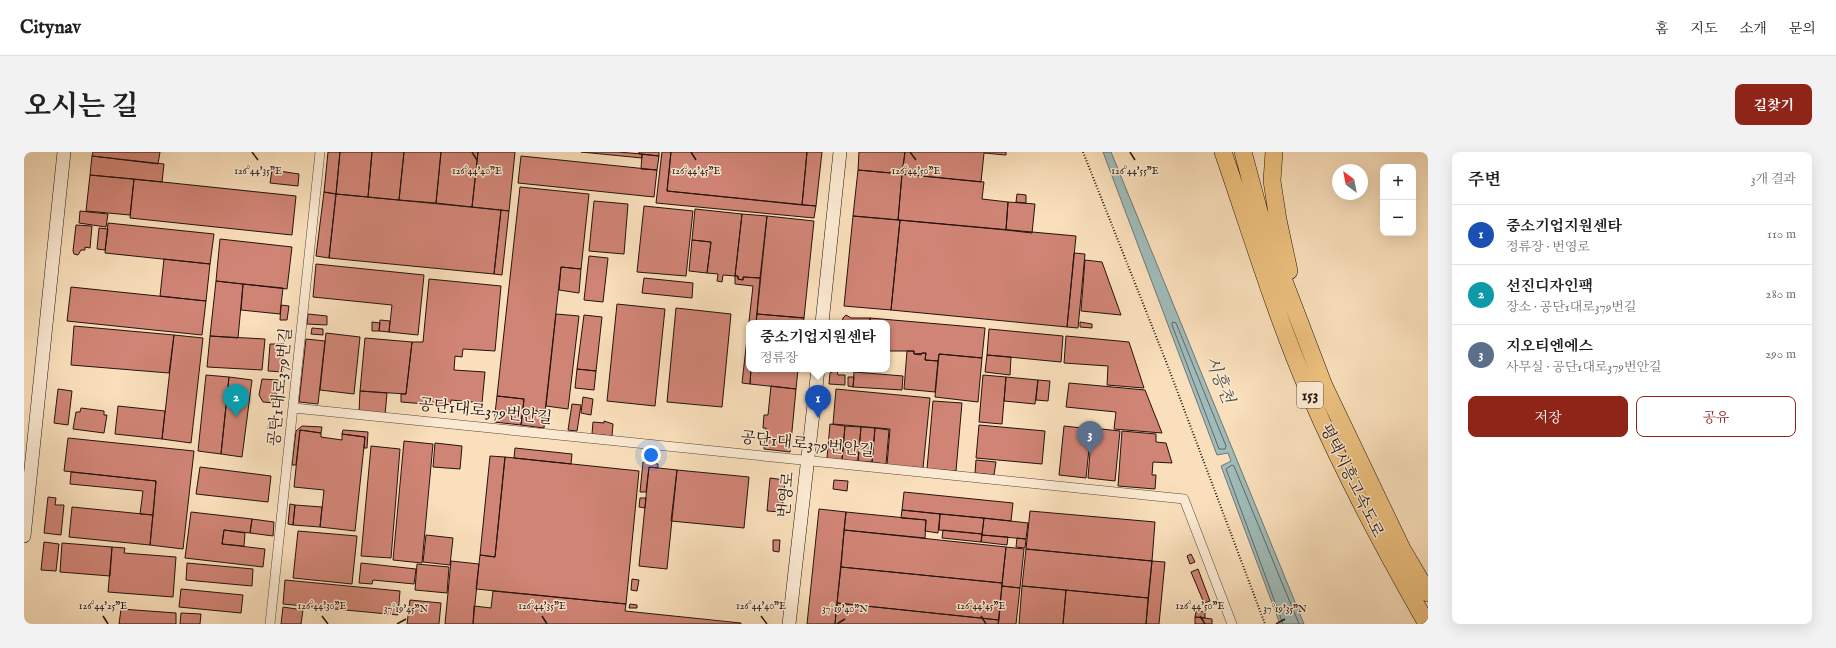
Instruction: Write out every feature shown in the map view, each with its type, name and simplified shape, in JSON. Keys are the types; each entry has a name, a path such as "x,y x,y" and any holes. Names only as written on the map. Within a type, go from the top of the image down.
{"highway":[{"name":"평택시흥고속도로","path":"1223,152 1277,311 1310,394 1348,478 1389,558 1427,624"},
{"name":"평택시흥고속도로","path":"1242,152 1262,226 1324,386 1402,549 1428,593"},
{"path":"1274,152 1272,181 1278,220 1302,331"}],"street":[{"path":"24,536 64,152"},
{"name":"공단1대로379번길","path":"270,624 320,152"},
{"path":"822,320 840,152"},
{"name":"번영로","path":"790,624 818,372"},
{"name":"공단1대로379번안길","path":"294,408 1184,499 1232,624"}],"path":[{"path":"1083,152 1265,624"}],"water":[{"path":"1103,152 1111,152 1304,624 1280,624 1221,466 1231,461 1228,453 1217,455"}],"building":[{"path":"93,152 160,152 158,164 92,156"},
{"path":"328,152 340,152 336,194 324,192"},
{"path":"340,152 372,152 368,197 336,194"},
{"path":"372,152 404,152 399,200 368,197"},
{"path":"404,152 441,152 436,203 399,200"},
{"path":"441,152 478,152 472,207 436,203"},
{"path":"478,152 515,152 509,211 472,207"},
{"path":"581,152 618,152 642,154 642,158"},
{"path":"639,152 659,152 659,156 639,154"},
{"path":"662,152 671,152 667,191 816,206 814,218 656,203"},
{"path":"671,152 807,152 802,205 667,191"},
{"path":"807,152 822,152 816,206 802,205"},
{"path":"859,152 905,152 902,174 858,170"},
{"path":"905,152 1006,152 1006,155 984,153 981,182 902,174"},
{"path":"642,154 659,156 657,170 641,169"},
{"path":"92,156 164,164 162,182 90,175"},
{"path":"521,156 657,170 654,197 518,183"},
{"path":"272,170 299,174 298,186 270,183"},
{"path":"858,170 902,174 898,220 853,216"},
{"path":"902,174 984,182 982,199 1008,202 1006,230 898,220"},
{"path":"90,175 134,179 130,215 86,211"},
{"path":"134,179 296,196 292,235 130,218"},
{"path":"520,187 589,194 581,269 561,267 545,412 523,409 524,399 497,396"},
{"path":"324,192 336,194 329,258 316,256"},
{"path":"336,194 501,210 494,274 329,258"},
{"path":"1017,194 1026,195 1026,203 1016,202"},
{"path":"594,201 628,204 624,254 589,251"},
{"path":"1008,202 1035,204 1032,233 1006,230"},
{"path":"644,206 693,211 686,276 637,272"},
{"path":"695,209 742,214 735,276 723,275 722,282 717,281 718,274 707,273 711,242 692,240"},
{"path":"501,210 509,211 502,275 494,274"},
{"path":"80,211 108,214 106,227 79,223"},
{"path":"742,214 767,216 760,278 743,277 743,280 738,279 738,276 735,276"},
{"path":"767,216 814,221 804,318 757,314"},
{"path":"853,216 900,220 891,310 844,306"},
{"path":"900,220 1076,236 1067,327 891,310"},
{"path":"108,223 214,234 210,264 105,253"},
{"path":"76,225 92,226 90,248 85,247 85,250 81,250 78,255 74,254 73,251"},
{"path":"99,228 108,229 105,250 97,249"},
{"path":"220,239 292,247 287,289 216,281"},
{"path":"692,240 711,242 707,273 689,271"},
{"path":"1074,253 1085,254 1078,328 1067,327"},
{"path":"589,256 608,258 603,302 584,300"},
{"path":"164,259 210,264 206,301 160,296"},
{"path":"1085,260 1102,262 1121,315 1081,311"},
{"path":"316,264 424,275 418,335 389,332 392,305 313,297"},
{"path":"561,267 581,269 579,293 559,290"},
{"path":"735,276 738,276 738,279 743,280 743,277 760,278 756,320 749,320 753,286 735,284"},
{"path":"644,278 693,283 692,298 642,293"},
{"path":"429,279 501,286 495,351 463,349 462,357 455,356 454,370 485,372 482,403 451,400 450,406 401,402 401,394 406,394 412,342 423,342"},
{"path":"216,281 243,284 238,338 210,336"},
{"path":"243,284 283,288 280,314 241,310"},
{"path":"71,287 206,301 202,335 67,321"},
{"path":"617,304 665,309 655,406 607,401"},
{"path":"281,305 289,306 287,320 280,320"},
{"path":"676,308 731,314 722,407 667,402"},
{"path":"308,314 327,316 327,325 307,324"},
{"path":"556,314 579,316 568,409 546,406"},
{"path":"757,314 804,318 804,320 756,320"},
{"path":"584,315 602,317 596,371 577,369"},
{"path":"846,315 851,318 870,318 870,320 843,320"},
{"path":"870,318 985,328 982,358 939,354 938,361 925,360 926,353 922,353 921,355 914,354 914,351 890,351 890,320 870,320"},
{"path":"380,320 390,321 389,332 379,331"},
{"path":"372,322 380,323 379,331 372,331"},
{"path":"1080,322 1092,324 1092,328 1080,327"},
{"path":"74,326 174,335 169,373 71,365"},
{"path":"312,328 323,329 323,335 311,334"},
{"path":"989,329 1063,336 1061,362 987,355"},
{"path":"326,333 360,337 354,394 320,390"},
{"path":"174,335 203,338 191,443 162,439"},
{"path":"210,336 265,339 262,370 207,367"},
{"path":"1066,336 1129,342 1144,388 1107,385 1108,366 1064,363"},
{"path":"365,338 412,342 406,394 360,391"},
{"path":"306,339 325,341 318,404 299,402"},
{"path":"270,344 284,344 283,372 268,371"},
{"path":"746,348 746,372 751,372 750,384 742,383"},
{"path":"907,351 914,351 914,354 926,353 925,360 938,361 935,392 904,389"},
{"path":"939,354 982,358 978,402 935,397"},
{"path":"987,355 1011,357 1010,375 985,372"},
{"path":"577,369 596,371 594,390 575,388"},
{"path":"751,372 798,372 796,389 750,384"},
{"path":"837,372 838,375 845,375 845,385 829,384 830,373"},
{"path":"854,372 903,376 902,390 853,387"},
{"path":"206,375 229,377 221,454 198,451"},
{"path":"983,375 1006,377 1002,424 979,422"},
{"path":"229,377 252,380 242,457 221,454"},
{"path":"848,377 854,377 853,387 848,386"},
{"path":"1006,377 1038,380 1035,404 1004,401"},
{"path":"262,379 278,380 275,403 263,402 259,395"},
{"path":"1038,380 1050,381 1048,401 1036,400"},
{"path":"1069,383 1145,390 1162,433 1114,429 1116,412 1066,407"},
{"path":"771,386 796,389 790,452 764,449 766,428 763,428 764,415 768,415"},
{"path":"58,389 72,391 68,425 54,423"},
{"path":"836,389 930,398 923,468 887,465 890,429 833,424"},
{"path":"360,391 387,393 385,415 359,412"},
{"path":"497,396 524,399 521,425 494,422"},
{"path":"583,397 593,399 591,415 581,413"},
{"path":"933,401 962,403 956,471 927,469"},
{"path":"572,404 581,405 577,431 568,430"},
{"path":"118,406 165,411 162,439 115,434"},
{"path":"81,408 104,411 104,415 107,415 104,433 73,429 76,412 80,412"},
{"path":"523,409 545,412 544,428 521,425"},
{"path":"269,421 276,421 276,429 268,429"},
{"path":"604,421 613,424 612,436 592,434 593,422 604,423"},
{"path":"830,424 845,426 842,460 827,458"},
{"path":"979,425 1045,431 1042,464 976,458"},
{"path":"302,426 322,427 321,433 300,430 296,465 292,465 296,431"},
{"path":"845,426 861,427 858,461 842,460"},
{"path":"1064,426 1091,429 1086,478 1059,475"},
{"path":"861,427 875,428 872,462 858,461"},
{"path":"875,428 889,430 886,464 872,462"},
{"path":"1092,428 1120,431 1115,481 1088,478"},
{"path":"300,430 321,433 321,437 342,440 342,434 365,437 355,531 320,527 324,490 294,487"},
{"path":"343,430 368,432 367,448 364,448 365,437 342,434"},
{"path":"1122,431 1156,434 1156,442 1166,443 1172,463 1153,462 1152,475 1156,475 1155,489 1118,486"},
{"path":"268,434 274,435 273,442 267,442"},
{"path":"68,438 194,451 183,549 150,545 156,481 64,471"},
{"path":"404,441 433,444 422,563 393,560"},
{"path":"435,443 462,446 460,469 433,467"},
{"path":"371,446 400,449 391,558 361,556"},
{"path":"515,448 572,454 571,464 514,458"},
{"path":"490,456 505,457 495,557 480,555"},
{"path":"505,457 639,471 626,604 476,589 480,555 495,557"},
{"path":"976,460 996,462 994,475 975,473"},
{"path":"643,462 658,464 658,468 649,467 646,492 640,492"},
{"path":"200,467 271,476 268,502 196,494"},
{"path":"649,467 677,470 667,569 639,566"},
{"path":"677,470 749,477 744,528 671,521"},
{"path":"71,472 156,481 153,515 140,514 143,491 70,484"},
{"path":"770,478 785,480 782,512 767,511"},
{"path":"834,480 848,481 847,491 833,489"},
{"path":"904,492 1013,503 1011,521 902,510"},
{"path":"48,497 56,498 55,505 64,505 61,535 44,533"},
{"path":"640,498 646,498 645,508 639,507"},
{"path":"290,504 295,505 293,525 288,524"},
{"path":"295,505 322,507 320,527 293,525"},
{"path":"72,507 153,515 150,545 69,537"},
{"path":"819,509 846,512 835,624 807,624"},
{"path":"902,510 940,514 938,533 925,531 926,520 901,518"},
{"path":"1030,511 1155,522 1152,561 1026,549"},
{"path":"191,512 252,519 250,533 224,530 222,544 265,549 263,567 185,558"},
{"path":"846,512 926,520 925,538 844,530"},
{"path":"940,514 984,518 982,534 939,530"},
{"path":"984,518 1028,523 1026,539 982,535"},
{"path":"252,519 274,522 273,536 250,533"},
{"path":"224,530 245,533 244,546 222,544"},
{"path":"844,530 1006,547 1002,583 841,567"},
{"path":"943,530 982,534 981,542 942,538"},
{"path":"298,531 357,536 352,584 293,578"},
{"path":"426,535 453,538 450,565 423,562"},
{"path":"982,535 1008,537 1007,545 981,542"},
{"path":"1017,538 1026,539 1025,548 1016,547"},
{"path":"773,540 780,540 779,552 773,551"},
{"path":"44,542 59,544 56,571 41,570"},
{"path":"62,543 112,547 110,576 60,572"},
{"path":"112,547 125,548 124,553 176,557 173,597 108,592"},
{"path":"1006,547 1024,549 1020,588 1002,586"},
{"path":"1026,549 1152,561 1148,598 1022,586"},
{"path":"1191,554 1195,562 1190,564 1187,556"},
{"path":"451,561 479,564 473,624 445,624"},
{"path":"1152,561 1165,562 1159,624 1146,624"},
{"path":"187,563 253,569 252,586 186,580"},
{"path":"361,563 416,569 414,584 373,580 372,584 359,583"},
{"path":"417,564 449,567 447,593 415,590"},
{"path":"841,567 1002,583 999,620 837,603"},
{"path":"1198,569 1210,601 1204,603 1191,572"},
{"path":"632,579 639,580 637,591 631,590"},
{"path":"285,580 400,591 398,615 283,604"},
{"path":"1002,586 1020,588 1016,624 998,624"},
{"path":"1022,586 1066,590 1063,624 1019,624"},
{"path":"181,589 243,595 241,613 179,607"},
{"path":"1066,590 1148,598 1146,624 1063,624"},
{"path":"493,591 626,604 625,611 741,624 473,624 474,606 491,608"},
{"path":"410,600 441,603 439,624 407,624"},
{"path":"837,603 999,620 998,624 835,624"},
{"path":"630,604 637,605 637,608 629,608"},
{"path":"283,607 303,610 301,624 281,624"},
{"path":"121,609 176,613 176,624 119,624"},
{"path":"1196,611 1205,612 1205,618 1195,617"},
{"path":"181,613 201,614 200,624 180,624"},
{"path":"1195,617 1212,619 1212,624 1195,624"}],"place":[{"name":"선진디자인팩","path":"236,417"},
{"name":"중소기업지원센타","path":"818,418"},
{"name":"지오티엔에스","path":"1090,454"}],"water label":[{"name":"시흥천","path":"1219,380"}]}
